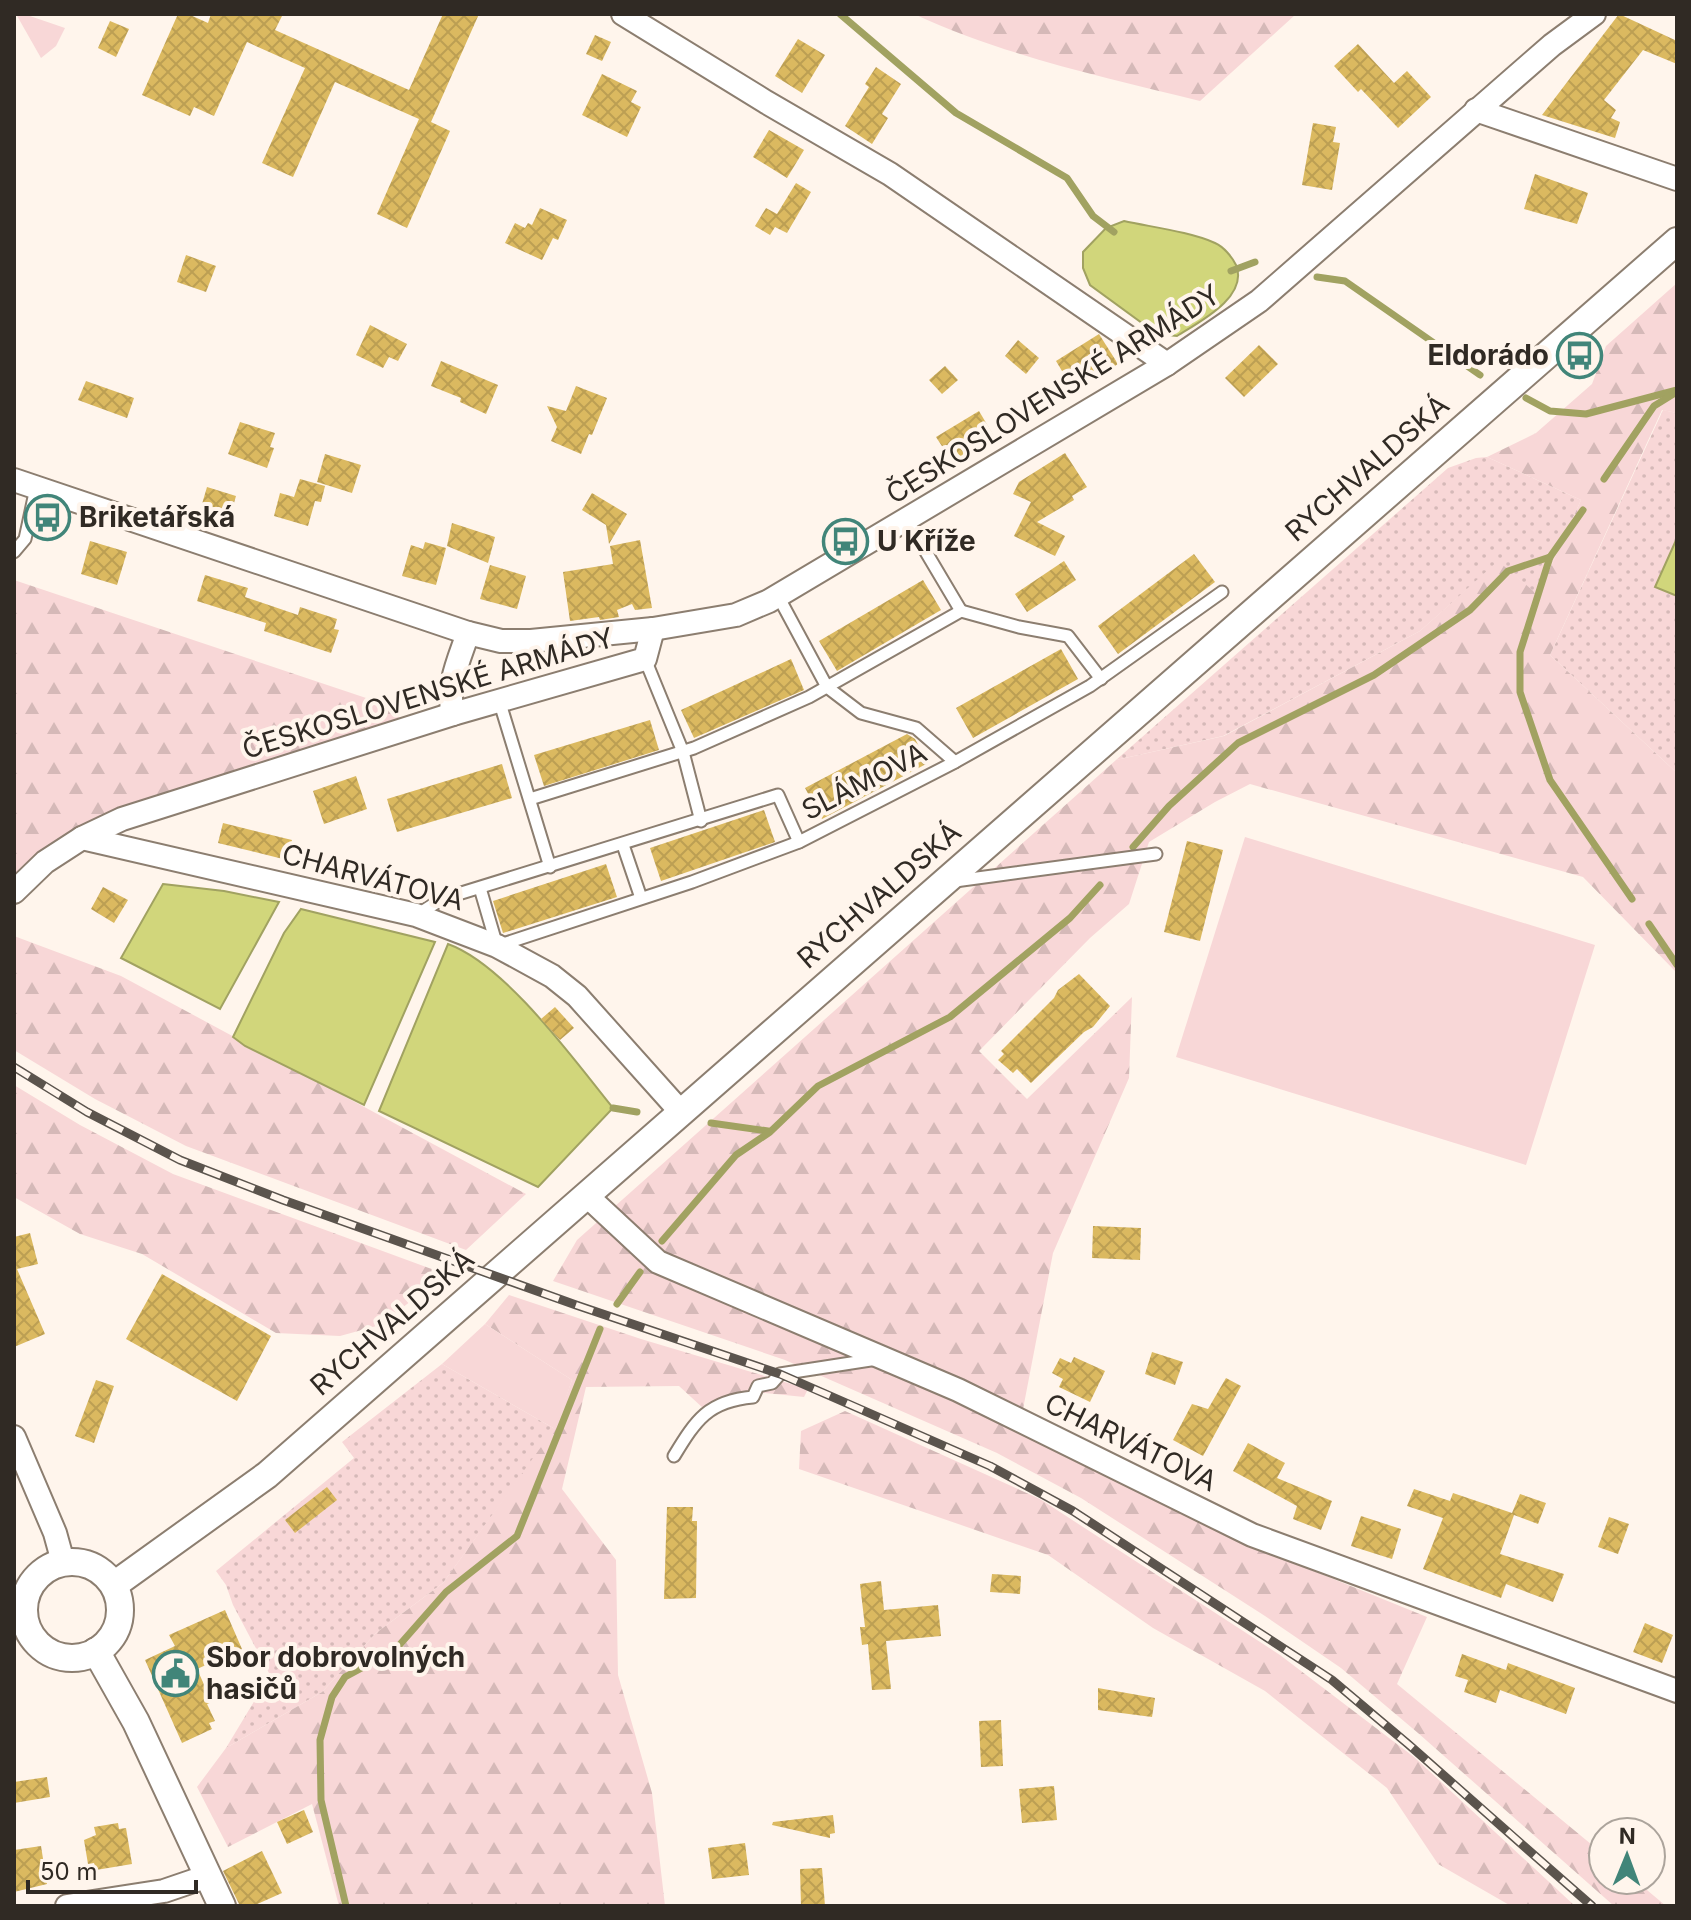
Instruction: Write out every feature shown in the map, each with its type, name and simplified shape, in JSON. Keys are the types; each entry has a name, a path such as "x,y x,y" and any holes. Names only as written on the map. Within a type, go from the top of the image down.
{"street":[{"path":"623,14 890,174 1167,364"},
{"name":"ČESKOSLOVENSKÉ ARMÁDY","path":"14,892 45,862 82,838 122,819 453,714 645,659 653,629 736,615 778,596 1167,364 1259,301 1476,110 1552,45 1594,14"},
{"path":"1476,110 1677,179"},
{"name":"RYCHVALDSKÁ","path":"114,1585 267,1475 1677,241"},
{"path":"14,480 468,633 501,641 653,629"},
{"path":"453,714 449,699 450,685 468,633"},
{"name":"CHARVÁTOVA","path":"82,838 416,915 497,946 552,976 577,996 680,1111"},
{"name":"CHARVÁTOVA","path":"586,1195 658,1262 958,1390 1252,1535 1677,1691"},
{"path":"14,1437 55,1533 63,1562"},
{"path":"63,1562 93,1566 114,1585 120,1598 119,1624 113,1636 96,1651 78,1658 49,1652 37,1642 19,1612 33,1581 47,1569 63,1562"},
{"path":"96,1651 140,1729 222,1906"},
{"path":"67,1906 164,1891 208,1876"}],"lane":[{"path":"14,552 25,539 36,488"},
{"path":"907,520 961,611 1068,636 1101,679"},
{"name":"SLÁMOVA","path":"497,946 799,842 955,762 1101,679 1222,592"},
{"path":"778,596 827,687 861,713 916,728 955,762"},
{"path":"530,799 683,752 827,687 961,611"},
{"path":"645,659 683,752 701,821"},
{"path":"499,700 550,867"},
{"path":"416,915 442,899 778,795 799,842"},
{"path":"623,845 641,898"},
{"path":"943,882 1156,854"},
{"path":"480,888 497,946"},
{"path":"674,1456 693,1425 708,1410 732,1399 753,1397 758,1386 772,1383 780,1374 881,1358"}],"green space":[{"path":"16,14 65,28 56,46 41,58"},
{"path":"914,14 1295,15 1200,101 1019,54"},
{"path":"1677,283 1677,413 1662,410 1550,655 1677,773 1677,973 1583,877 1250,784 1149,842 1129,904 1090,938 979,1051 1027,1099 1132,997 1129,1078 1053,1253 1019,1430 1252,1546 1427,1617 1397,1684 1587,1841 1587,1882 1341,1668 1081,1498 997,1453 785,1360 553,1281 577,1240 1116,760 1224,736 1420,631 1498,561 1538,595 1581,500 1487,457 1536,433 1592,384 1606,346"},
{"path":"1663,410 1677,413 1677,773 1550,655"},
{"path":"1487,457 1581,500 1538,595 1498,562 1420,631 1223,736 1116,760 1448,468"},
{"path":"14,580 396,708 400,722 98,818 57,842 14,880"},
{"path":"1245,837 1595,945 1526,1165 1176,1057"},
{"path":"14,936 121,976 526,1194 466,1250 186,1146 95,1099 14,1050"},
{"path":"14,1085 80,1125 173,1174 437,1271 411,1301 380,1325 340,1336 276,1333 142,1254 80,1234 14,1197"},
{"path":"509,1295 808,1389 804,1397 765,1393 731,1395 703,1408 679,1386 586,1387 562,1489 616,1560 618,1675 652,1793 665,1906 339,1906 312,1804 228,1847 197,1787 226,1748 322,1692 376,1633 443,1583 554,1429 572,1380 485,1324"},
{"path":"485,1324 572,1380 555,1429 442,1364"},
{"path":"442,1364 555,1429 443,1583 376,1633 322,1692 226,1748 270,1675 233,1605 226,1585 216,1571 354,1458 342,1442"},
{"path":"845,1411 1040,1499 1280,1655 1414,1757 1575,1906 1511,1906 1438,1864 1387,1788 1265,1691 1153,1628 1048,1555 799,1469 801,1431"},
{"path":"1603,1896 1654,1896 1666,1906 1614,1906"}],"shaded area":[{"path":"1124,221 1194,236 1222,247 1236,265 1238,277 1229,298 1209,316 1177,336 1157,334 1090,285 1083,268 1083,252 1106,228"},
{"path":"1677,538 1677,596 1655,587"},
{"path":"163,884 224,891 279,902 220,1009 121,958"},
{"path":"301,909 435,942 364,1105 245,1046 233,1037 284,933"},
{"path":"448,944 470,955 515,992 613,1108 538,1187 379,1111"}],"building":[{"path":"178,14 188,14 208,23 211,14 283,14 275,30 409,90 443,14 479,14 431,122 450,131 407,228 377,214 419,119 335,82 293,177 262,163 305,68 247,42 214,116 194,107 190,116 142,95"},
{"path":"1619,14 1677,41 1677,64 1643,50 1604,100 1616,110 1611,118 1620,122 1615,138 1542,115"},
{"path":"110,21 129,29 116,57 98,48"},
{"path":"595,35 611,42 602,61 586,54"},
{"path":"798,39 825,55 802,93 775,76"},
{"path":"1358,44 1394,83 1407,71 1431,97 1398,128 1334,66"},
{"path":"876,67 901,84 882,114 888,118 872,144 845,126 869,87 865,84"},
{"path":"602,74 637,91 631,102 641,107 627,137 582,115"},
{"path":"1313,123 1336,127 1333,142 1340,143 1332,190 1302,185"},
{"path":"769,130 804,150 787,178 753,157"},
{"path":"1535,174 1588,193 1577,224 1524,209"},
{"path":"796,183 811,192 787,233 775,227 770,235 755,226 766,208 777,214"},
{"path":"540,208 567,220 558,240 553,238 542,260 505,243 515,223 525,228 528,223 532,225"},
{"path":"186,255 216,266 206,292 177,282"},
{"path":"370,325 407,344 398,361 389,357 383,368 356,355"},
{"path":"1099,334 1118,364 1074,391 1056,361"},
{"path":"1018,340 1039,358 1026,374 1005,356"},
{"path":"1259,345 1278,364 1244,397 1225,378"},
{"path":"441,361 498,385 486,414 460,402 461,398 431,386"},
{"path":"945,366 958,380 942,394 929,380"},
{"path":"86,381 134,398 127,418 78,400"},
{"path":"576,386 607,398 581,454 551,441 557,427 547,406 566,411"},
{"path":"979,411 995,438 953,463 936,437"},
{"path":"240,422 275,433 267,468 228,454"},
{"path":"1065,453 1087,487 1072,496 1074,500 1037,522 1065,536 1055,556 1014,536 1031,502 1013,494 1019,482"},
{"path":"325,454 361,465 352,493 317,482"},
{"path":"300,479 325,486 321,502 315,501 308,526 274,516 280,493 294,497"},
{"path":"207,487 236,496 228,524 199,514"},
{"path":"592,493 627,514 609,544 606,525 582,510"},
{"path":"452,523 495,537 488,563 447,546"},
{"path":"640,540 652,608 635,610 632,604 617,610 619,617 570,621 563,572 613,564 610,546"},
{"path":"90,541 127,552 117,585 81,574"},
{"path":"425,542 446,548 436,585 402,576 411,545 423,549"},
{"path":"1194,554 1215,582 1118,654 1098,626"},
{"path":"1064,561 1076,580 1027,612 1015,594"},
{"path":"490,565 526,576 517,609 480,599"},
{"path":"205,575 248,588 245,597 298,615 300,607 337,619 334,629 339,630 331,653 264,631 266,623 197,601"},
{"path":"923,580 941,610 837,671 819,641"},
{"path":"1061,649 1078,679 973,738 956,708"},
{"path":"791,659 804,690 694,738 681,710"},
{"path":"650,720 659,750 544,786 534,755"},
{"path":"907,734 915,739 928,763 822,819 805,788"},
{"path":"502,764 512,798 397,832 387,799"},
{"path":"356,776 367,809 324,824 313,791"},
{"path":"764,810 775,842 661,881 650,848"},
{"path":"223,823 292,840 287,860 218,843"},
{"path":"1187,841 1223,850 1200,941 1164,932"},
{"path":"606,864 617,897 503,933 493,901"},
{"path":"103,887 128,900 114,923 91,909"},
{"path":"1079,974 1110,1006 1093,1027 1031,1083 1017,1069 1013,1073 998,1060 1004,1054 1001,1051 1054,998 1058,990"},
{"path":"555,1007 574,1028 560,1040 541,1019"},
{"path":"1093,1226 1141,1228 1140,1260 1092,1258"},
{"path":"30,1233 38,1264 17,1269 45,1334 14,1347 14,1237"},
{"path":"162,1274 271,1336 237,1401 126,1339"},
{"path":"1152,1352 1183,1362 1175,1385 1145,1374"},
{"path":"1074,1357 1105,1371 1090,1402 1059,1387 1063,1379 1052,1373 1060,1358 1071,1363"},
{"path":"1226,1378 1241,1386 1203,1456 1173,1440 1192,1404 1208,1409"},
{"path":"96,1380 114,1386 94,1443 75,1436"},
{"path":"1248,1443 1285,1463 1277,1478 1332,1501 1321,1530 1293,1519 1297,1506 1233,1471"},
{"path":"327,1487 337,1500 295,1533 285,1520"},
{"path":"1414,1489 1450,1501 1453,1493 1512,1513 1520,1494 1546,1503 1538,1524 1514,1515 1500,1554 1564,1574 1553,1602 1506,1584 1501,1598 1423,1569 1443,1518 1407,1506"},
{"path":"667,1507 693,1507 692,1521 697,1521 696,1598 664,1599"},
{"path":"1361,1516 1401,1529 1392,1559 1351,1546"},
{"path":"1609,1517 1629,1524 1618,1554 1598,1547"},
{"path":"992,1574 1021,1576 1020,1594 990,1592"},
{"path":"881,1581 884,1610 938,1605 941,1636 886,1641 891,1689 872,1690 868,1644 862,1645 860,1627 865,1627 860,1584"},
{"name":"Sbor dobrovolných hasičů","path":"225,1610 242,1649 197,1669 212,1702 207,1704 215,1721 209,1723 212,1729 182,1743 145,1660 175,1646 169,1635"},
{"path":"1645,1623 1673,1635 1662,1663 1633,1652"},
{"path":"1462,1654 1506,1670 1508,1663 1575,1688 1566,1714 1500,1690 1496,1703 1464,1692 1468,1680 1455,1676"},
{"path":"1098,1688 1155,1698 1152,1717 1098,1710"},
{"path":"1001,1720 1003,1766 981,1767 979,1721"},
{"path":"47,1777 50,1797 14,1803 14,1782"},
{"path":"1054,1786 1057,1820 1022,1823 1019,1789"},
{"path":"304,1810 313,1832 287,1844 277,1822"},
{"path":"833,1815 835,1833 830,1834 830,1838 772,1825 773,1822"},
{"path":"118,1823 119,1829 126,1828 132,1864 96,1870 94,1863 88,1864 84,1840 96,1835 94,1827"},
{"path":"745,1843 749,1875 712,1879 708,1848"},
{"path":"41,1846 47,1884 14,1892 14,1850"},
{"path":"262,1851 282,1893 253,1906 240,1906 223,1871"},
{"path":"822,1868 825,1906 801,1906 800,1869"}],"waterway":[{"path":"840,14 956,113 1067,178 1093,216 1114,232"},
{"path":"1231,271 1255,262"},
{"path":"1317,277 1345,281 1480,375"},
{"path":"1526,398 1550,411 1586,414 1677,390"},
{"path":"1604,479 1654,406 1675,393"},
{"path":"1583,510 1550,557 1520,652 1520,692 1550,780 1632,899"},
{"path":"1133,847 1169,806 1238,743 1374,675 1470,610 1508,571 1550,557"},
{"path":"662,1241 736,1155 770,1132 818,1086 950,1017 1070,918 1100,885"},
{"path":"1649,924 1677,965"},
{"path":"613,1108 637,1112"},
{"path":"711,1123 768,1131"},
{"path":"617,1304 640,1272"},
{"path":"346,1906 321,1800 320,1740 332,1697 345,1677 395,1650 446,1592 517,1536 600,1329"}],"railway":[{"path":"14,1067 87,1112 180,1160 576,1305 780,1374 990,1466 1073,1511 1332,1680 1592,1906"}],"place":[{"name":"Eldorádo","path":"1580,355"},
{"name":"Briketářská","path":"48,517"},
{"name":"U Kříže","path":"846,541"},
{"name":"Sbor dobrovolných hasičů","path":"175,1673"}]}
